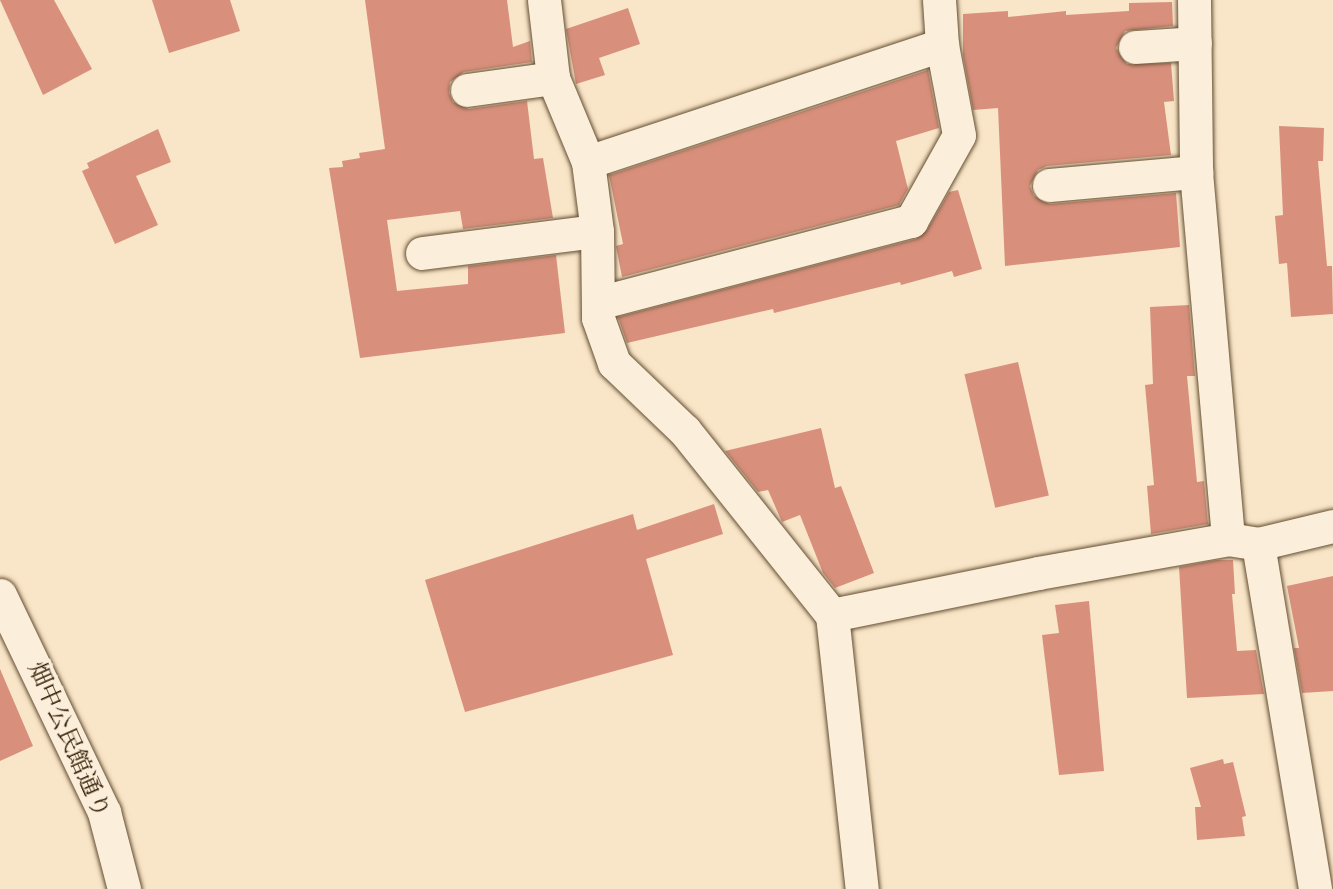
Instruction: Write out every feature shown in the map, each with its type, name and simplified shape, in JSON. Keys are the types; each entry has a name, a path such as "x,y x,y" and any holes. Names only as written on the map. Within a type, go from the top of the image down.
{"street":[{"path":"544,0 553,78 588,162 597,231 598,318 614,363 686,431 832,615 862,889"},
{"path":"598,303 911,221 959,135 942,45 939,0"},
{"path":"1194,0 1196,172 1243,542 1315,889"},
{"path":"1136,46 1195,43"},
{"path":"588,162 942,45"},
{"path":"467,90 553,78"},
{"path":"1049,185 1196,172"},
{"path":"422,253 597,231"},
{"path":"832,615 1333,526"},
{"name":"畑中公民館通り","path":"0,595 104,812 124,889"}],"building":[{"path":"0,0 54,0 92,69 43,95"},
{"path":"152,0 230,0 240,31 169,53"},
{"path":"365,0 507,0 513,47 530,41 532,62 464,72 450,82 449,93 453,102 469,109 527,101 534,159 543,158 553,218 463,229 460,211 387,220 397,291 468,284 468,266 556,255 565,333 360,358 329,168 343,167 342,161 360,158 359,153 385,149"},
{"path":"1172,2 1173,26 1125,31 1116,48 1127,64 1171,63 1174,101 1164,102 1171,155 1047,166 1038,170 1030,186 1034,196 1050,204 1176,193 1180,247 1005,266 998,108 973,110 963,55 963,14 1008,11 1008,17 1066,11 1066,15 1129,11 1129,3"},
{"path":"628,8 640,44 599,58 605,75 576,84 566,29"},
{"path":"928,70 939,128 896,141 908,189 899,205 622,277 616,246 623,244 609,175"},
{"path":"1279,126 1324,128 1323,161 1318,161 1327,266 1332,266 1333,314 1291,317 1287,263 1279,264 1275,216 1283,215"},
{"path":"158,129 171,162 136,176 158,225 115,244 82,171 89,168 87,163"},
{"path":"958,190 982,269 954,277 952,271 901,285 900,282 774,313 773,309 627,343 618,317 916,239 927,230 949,192"},
{"path":"1189,305 1195,376 1187,376 1197,482 1204,481 1208,524 1151,534 1147,486 1154,485 1145,385 1153,384 1150,307"},
{"path":"1018,362 1049,495 995,508 964,374"},
{"path":"821,428 835,488 841,486 874,573 835,588 823,573 800,515 782,522 768,490 758,492 725,451"},
{"path":"714,504 723,534 646,559 673,655 465,712 425,580 633,514 637,530"},
{"path":"1217,560 1233,560 1235,594 1232,594 1237,651 1256,650 1264,694 1187,698 1179,567"},
{"path":"1333,576 1333,691 1302,693 1294,648 1299,648 1287,586"},
{"path":"1089,601 1104,771 1059,775 1042,635 1059,633 1055,605"},
{"path":"0,669 33,746 0,761"},
{"path":"1223,759 1224,764 1233,762 1246,816 1242,817 1245,836 1197,840 1195,807 1201,807 1190,768"}]}
